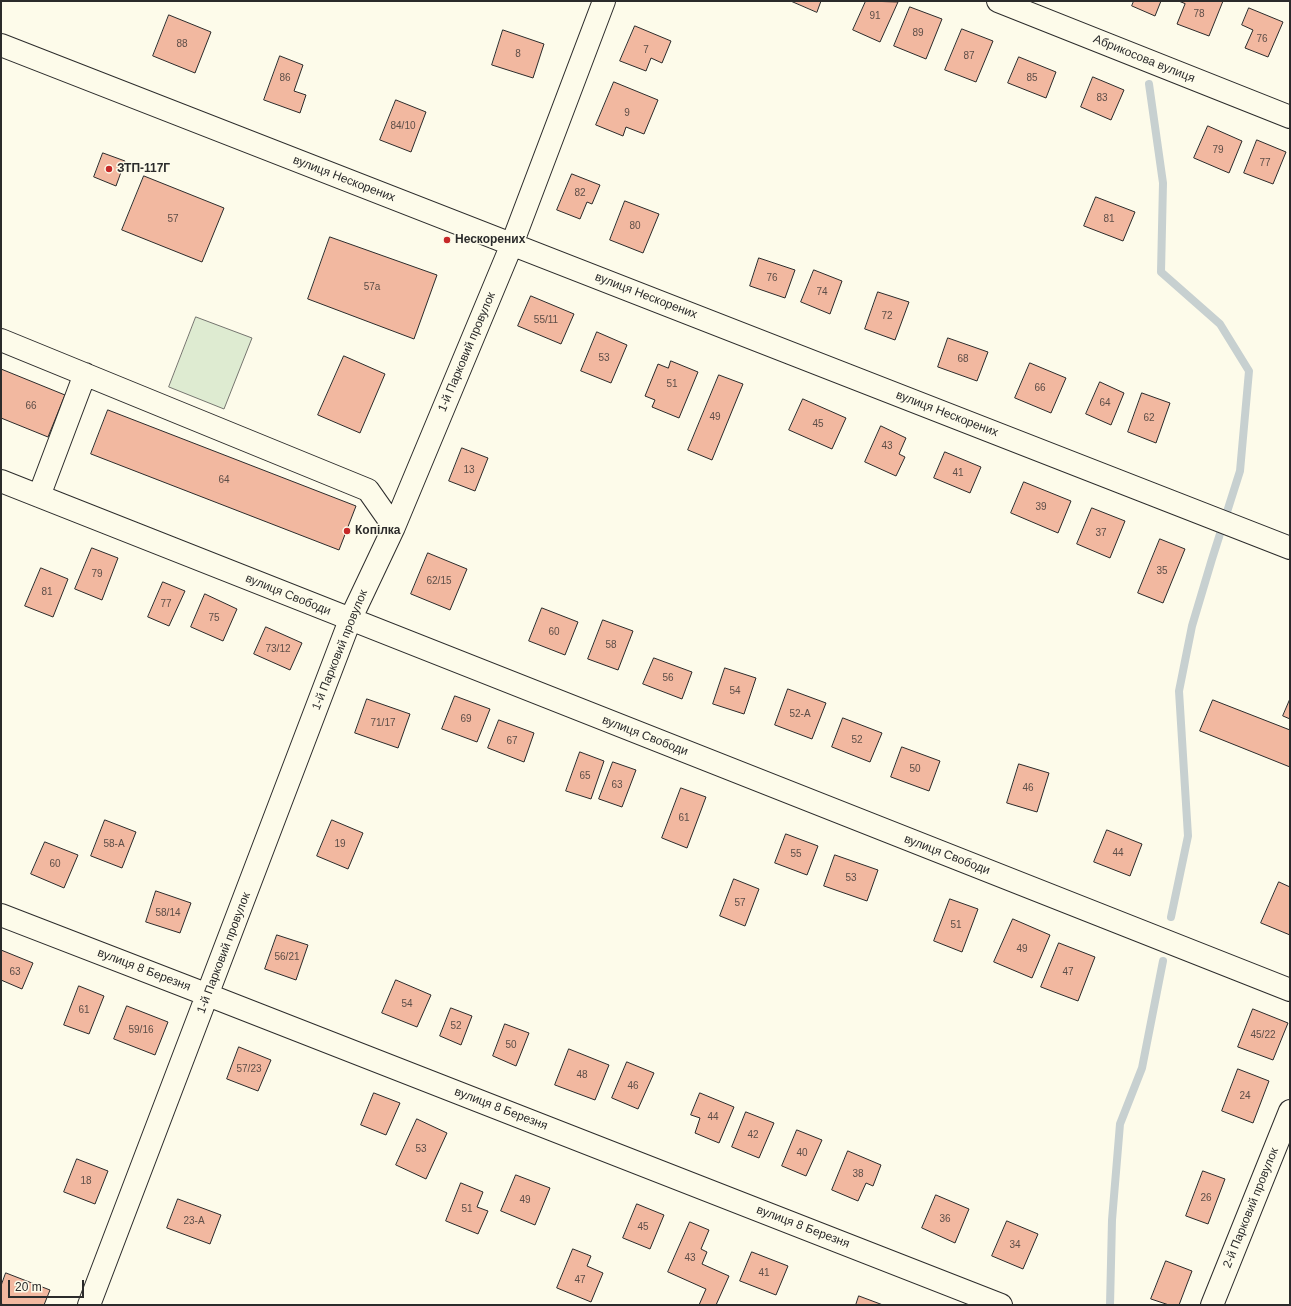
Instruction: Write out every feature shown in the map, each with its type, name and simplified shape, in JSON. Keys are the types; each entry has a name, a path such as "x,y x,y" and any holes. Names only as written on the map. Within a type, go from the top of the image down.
{"street":[{"name":"1-й Парковий провулок","path":"89,1305 350,620 394,527 512,244 604,1"},
{"name":"Абрикосова вулиця","path":"998,1 1290,117"},
{"name":"вулиця Нескорених","path":"1,45 1290,548"},
{"path":"1,340 368,490 394,527"},
{"path":"39,496 85,374"},
{"name":"вулиця Свободи","path":"1,482 1290,990"},
{"name":"вулиця 8 Березня","path":"1,915 208,994 1001,1305"},
{"name":"2-й Парковий провулок","path":"1212,1305 1290,1111"}],"green space":[{"path":"196,317 252,338 224,409 169,387"}],"building":[{"path":"791,1 821,1 817,12"},
{"path":"866,1 898,2 880,42 853,30"},
{"path":"1134,1 1161,1 1155,16 1132,6"},
{"path":"1179,1 1223,1 1209,36 1177,24 1185,4"},
{"path":"910,7 942,19 926,59 894,46"},
{"path":"1249,8 1283,22 1268,57 1245,48 1253,30 1242,25"},
{"path":"169,15 211,32 195,73 153,56"},
{"path":"635,26 671,41 662,63 651,58 646,71 620,61"},
{"path":"962,29 993,41 976,82 945,70"},
{"path":"503,30 544,44 533,78 492,65"},
{"path":"280,56 303,65 294,91 306,95 300,113 264,100"},
{"path":"1019,57 1056,72 1046,98 1008,83"},
{"path":"1093,77 1124,90 1111,120 1081,107"},
{"path":"614,82 658,100 644,134 626,127 623,136 596,125"},
{"path":"396,100 426,112 411,152 380,140"},
{"path":"1208,126 1242,141 1229,173 1194,158"},
{"path":"1257,140 1286,152 1273,184 1244,173"},
{"name":"ЗТП-117Г","path":"103,153 125,161 116,186 94,177"},
{"path":"572,174 600,185 592,204 587,202 580,219 557,210"},
{"path":"144,176 224,208 202,262 122,230"},
{"path":"1096,197 1135,212 1123,241 1084,226"},
{"path":"625,201 659,214 643,253 610,240"},
{"path":"330,237 437,275 414,339 308,299"},
{"path":"759,258 795,270 785,298 750,286"},
{"path":"814,270 842,281 830,314 801,302"},
{"path":"878,292 909,302 895,340 865,329"},
{"path":"531,296 574,314 561,344 518,326"},
{"path":"597,332 627,345 611,383 581,371"},
{"path":"948,338 988,352 977,381 938,367"},
{"path":"344,356 385,374 360,433 318,415"},
{"path":"671,361 698,372 679,418 652,407 655,400 645,396 658,364 668,368"},
{"path":"1030,363 1066,378 1051,413 1015,398"},
{"path":"1,369 65,395 48,437 1,418"},
{"path":"719,375 743,384 712,460 688,450"},
{"path":"1100,382 1124,393 1111,425 1086,414"},
{"path":"1142,393 1170,403 1156,443 1128,432"},
{"path":"803,399 846,418 832,449 789,430"},
{"path":"108,410 356,506 339,550 91,454"},
{"path":"881,426 906,438 899,454 905,457 896,476 865,462"},
{"path":"462,448 488,458 475,491 449,481"},
{"path":"945,452 981,467 970,493 934,478"},
{"path":"1024,482 1071,501 1058,533 1011,513"},
{"path":"1092,508 1125,521 1110,558 1077,544"},
{"path":"1160,539 1185,549 1163,603 1138,593"},
{"path":"92,548 118,558 102,600 75,589"},
{"path":"428,553 467,569 450,610 411,594"},
{"path":"41,568 68,579 53,617 25,606"},
{"path":"163,582 185,591 169,626 148,617"},
{"path":"205,594 237,609 223,641 191,627"},
{"path":"542,608 578,622 565,655 529,641"},
{"path":"603,620 633,631 618,670 588,659"},
{"path":"266,627 302,643 290,670 254,654"},
{"path":"654,658 692,672 682,699 643,684"},
{"path":"725,668 756,678 744,714 713,704"},
{"path":"788,689 826,703 812,739 775,725"},
{"path":"455,696 490,709 477,742 442,729"},
{"path":"367,699 410,714 398,748 355,733"},
{"path":"1290,699 1290,719 1283,716"},
{"path":"1213,700 1290,730 1290,767 1200,731"},
{"path":"843,718 882,733 870,762 832,747"},
{"path":"499,720 534,733 524,762 488,748"},
{"path":"902,747 940,761 929,791 891,777"},
{"path":"580,752 604,761 591,799 566,791"},
{"path":"613,762 636,770 622,807 599,799"},
{"path":"1019,764 1049,773 1037,812 1007,803"},
{"path":"681,788 706,797 687,848 662,838"},
{"path":"105,820 136,832 122,868 91,856"},
{"path":"332,820 363,833 348,869 317,856"},
{"path":"1107,830 1142,844 1130,876 1094,862"},
{"path":"786,834 818,846 807,875 775,863"},
{"path":"45,842 78,855 64,888 31,874"},
{"path":"835,855 878,870 867,901 824,886"},
{"path":"734,879 759,889 745,926 720,916"},
{"path":"1279,882 1290,887 1290,935 1261,923"},
{"path":"156,891 191,903 180,933 146,922"},
{"path":"950,899 978,909 962,952 934,941"},
{"path":"1013,919 1050,935 1032,978 994,962"},
{"path":"277,935 308,945 296,980 265,969"},
{"path":"1059,943 1095,957 1078,1001 1041,987"},
{"path":"1,950 33,963 22,989 1,980"},
{"path":"396,980 431,995 417,1027 382,1013"},
{"path":"79,986 104,996 89,1034 64,1025"},
{"path":"127,1006 168,1022 155,1055 114,1039"},
{"path":"451,1008 472,1016 461,1045 440,1036"},
{"path":"1253,1009 1288,1023 1273,1060 1238,1047"},
{"path":"505,1024 529,1033 516,1066 493,1056"},
{"path":"239,1047 271,1060 258,1091 227,1079"},
{"path":"569,1049 609,1065 595,1100 555,1085"},
{"path":"627,1062 654,1073 638,1109 612,1098"},
{"path":"1238,1069 1269,1081 1253,1123 1222,1111"},
{"path":"374,1093 400,1103 386,1135 361,1125"},
{"path":"700,1093 734,1107 719,1143 695,1133 700,1118 691,1115"},
{"path":"746,1112 774,1123 759,1158 732,1147"},
{"path":"417,1119 447,1133 426,1179 396,1165"},
{"path":"797,1130 822,1140 806,1176 782,1166"},
{"path":"848,1151 881,1165 873,1186 866,1183 858,1201 832,1190"},
{"path":"77,1159 108,1171 95,1204 64,1192"},
{"path":"1203,1171 1225,1179 1208,1224 1186,1216"},
{"path":"516,1175 550,1188 535,1225 501,1211"},
{"path":"461,1183 483,1192 477,1207 488,1211 478,1234 446,1221"},
{"path":"936,1195 969,1209 955,1243 922,1228"},
{"path":"178,1199 221,1215 210,1244 167,1228"},
{"path":"637,1204 664,1215 650,1249 623,1238"},
{"path":"1007,1221 1038,1234 1023,1269 992,1256"},
{"path":"690,1222 709,1230 701,1249 707,1252 702,1264 729,1276 716,1305 699,1305 706,1289 668,1272"},
{"path":"573,1249 591,1256 587,1266 603,1273 591,1302 557,1288"},
{"path":"752,1252 788,1266 776,1295 740,1281"},
{"path":"1166,1261 1192,1271 1179,1305 1169,1305 1151,1299"},
{"path":"6,1273 50,1290 44,1305 1,1304 1,1286"},
{"path":"859,1296 883,1305 856,1305"}],"waterway":[{"path":"1149,84 1163,183 1161,272 1220,324 1249,371 1240,471 1192,626 1179,691 1188,836 1171,917"},
{"path":"1110,1305 1112,1220 1120,1124 1142,1068 1163,961"}],"place":[{"name":"ЗТП-117Г","path":"109,169"},
{"name":"Нескорених","path":"447,240"},
{"name":"Копілка","path":"347,531"}]}
